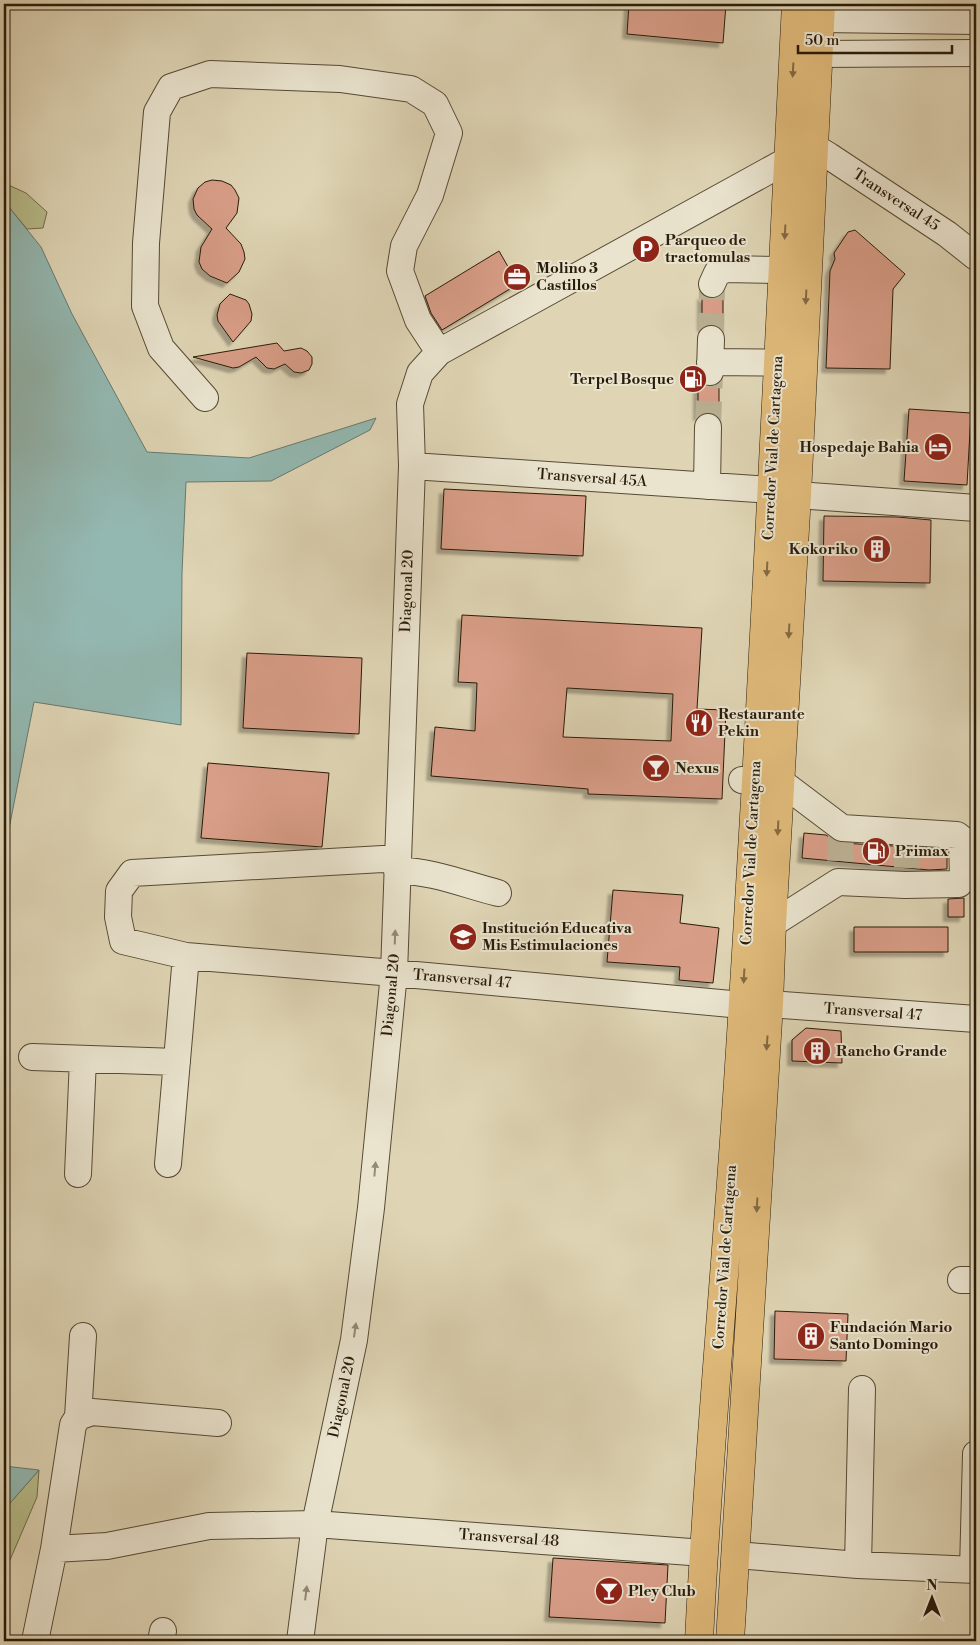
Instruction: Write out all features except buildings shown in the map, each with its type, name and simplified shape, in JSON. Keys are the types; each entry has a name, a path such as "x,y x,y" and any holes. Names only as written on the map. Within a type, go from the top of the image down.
{"main road":[{"name":"Corredor Vial de Cartagena","path":"790,363 783,270 796,4"},
{"name":"Corredor Vial de Cartagena","path":"699,1641 742,1005 784,492 790,363 814,147 820,12"},
{"name":"Corredor Vial de Cartagena","path":"730,1641 769,1004 772,924 759,781"}],"street":[{"path":"820,12 976,21"},
{"path":"819,54 976,53"},
{"path":"205,398 161,348 145,306 146,243 157,112 171,87 210,74 340,79 410,89 435,104 449,133 430,195 404,246 400,271 418,320 440,352"},
{"name":"Transversal 45","path":"814,147 947,234 976,257"},
{"name":"Diagonal 20","path":"300,1641 315,1524 354,1340 372,1208 394,972 412,466 410,404 420,373 440,352 788,160"},
{"path":"712,284 717,273 726,269 783,270"},
{"path":"710,358 790,363"},
{"path":"707,486 708,427"},
{"name":"Transversal 45A","path":"412,466 707,486 976,508"},
{"path":"759,781 841,832 909,837 956,835 962,839 969,879 959,884 906,876 839,872 772,924"},
{"name":"Transversal 47","path":"398,865 383,859 132,873 119,891 118,918 123,941 186,956 394,972 742,1005"},
{"path":"398,865 410,870 498,893"},
{"path":"168,1164 186,956"},
{"name":"Transversal 47","path":"769,1004 976,1019"},
{"path":"32,1057 177,1062"},
{"path":"78,1174 83,1059"},
{"path":"35,1641 54,1549 73,1425 78,1417 83,1336"},
{"path":"858,1564 862,1389"},
{"path":"78,1417 92,1412 218,1423"},
{"path":"736,1555 974,1570 976,1454"},
{"name":"Transversal 48","path":"54,1549 107,1546 209,1526 315,1524 704,1553"}],"green space":[{"path":"4,183 26,193 47,212 43,228 27,229 4,201"},
{"path":"39,1470 37,1497 4,1574 4,1510"}],"water":[{"path":"4,201 41,247 72,314 147,452 249,458 376,418 370,430 271,481 186,482 182,573 181,725 34,702 4,854"},
{"path":"4,1466 39,1470 4,1510"}],"tunnel":[{"path":"711,339 712,284"},
{"path":"708,427 710,372"},
{"path":"840,861 841,836"},
{"path":"907,868 908,841"}],"place":[{"name":"Parqueo de tractomulas","path":"646,249"},
{"name":"Molino 3 Castillos","path":"517,277"},
{"name":"Terpel Bosque","path":"693,379"},
{"name":"Hospedaje Bahia","path":"938,447"},
{"name":"Kokoriko","path":"877,549"},
{"name":"Restaurante Pekin","path":"699,723"},
{"name":"Nexus","path":"656,768"},
{"name":"Primax","path":"876,851"},
{"name":"Institución Educativa Mis Estimulaciones","path":"463,937"},
{"name":"Rancho Grande","path":"817,1051"},
{"name":"Fundación Mario Santo Domingo","path":"811,1336"},
{"name":"Pley Club","path":"609,1591"}]}
